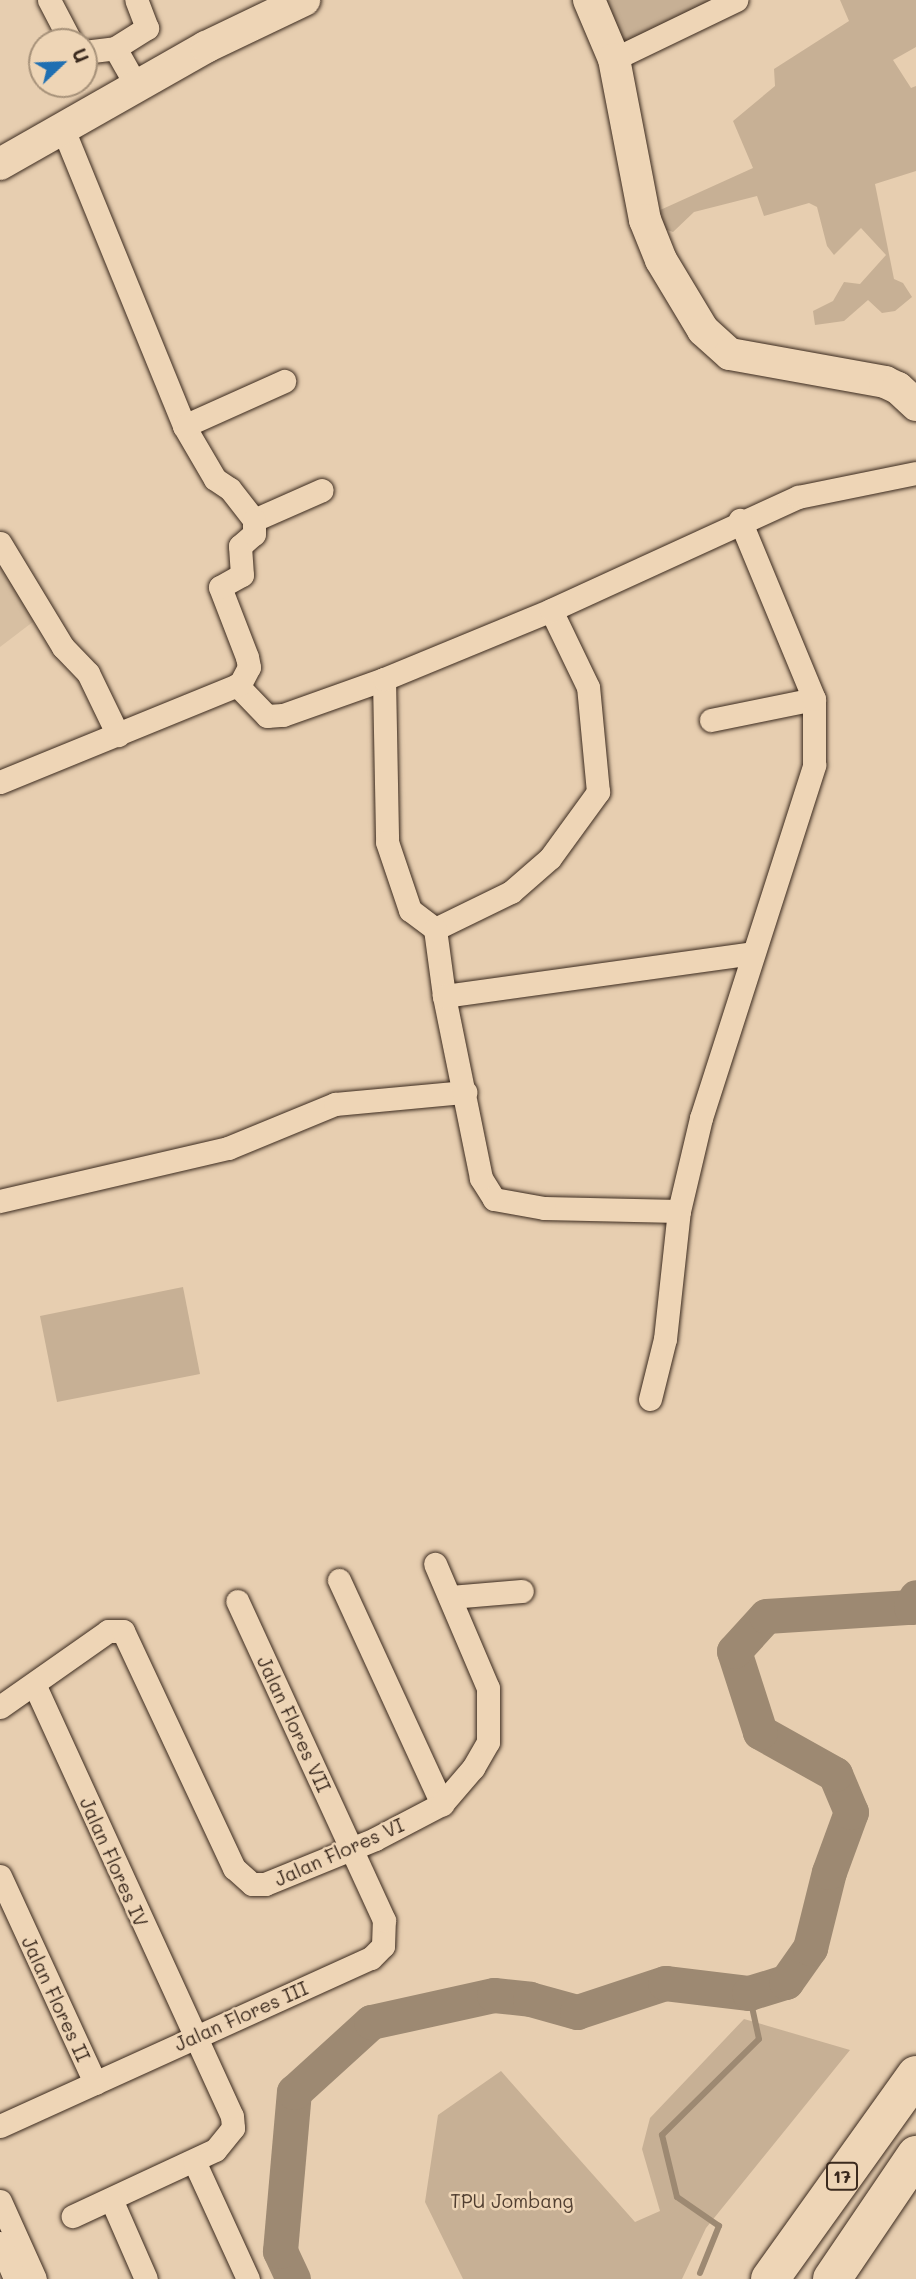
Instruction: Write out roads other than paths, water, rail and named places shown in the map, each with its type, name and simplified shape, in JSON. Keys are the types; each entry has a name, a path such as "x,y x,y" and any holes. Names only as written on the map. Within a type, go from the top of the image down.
{"highway":[{"name":"17","path":"770,2279 916,2075"},
{"name":"17","path":"832,2279 916,2155"}],"street":[{"path":"49,0 64,28"},
{"path":"98,50 115,48 147,28 136,0"},
{"path":"0,164 137,87 304,0"},
{"path":"589,0 614,59 645,219 661,260 716,345 730,354 885,382 898,388 916,405"},
{"path":"614,59 736,0"},
{"path":"115,48 137,87"},
{"path":"0,782 237,685 249,667 220,587 242,575 240,546 254,534 254,520 230,488 215,479 184,426 63,129"},
{"path":"184,426 284,381"},
{"path":"237,685 260,710 274,717 384,679 551,610 740,520 797,497 916,473"},
{"path":"254,520 322,490"},
{"path":"650,1399 665,1339 679,1211 701,1118 814,765 814,699 740,520"},
{"path":"0,544 62,647 88,673 118,735"},
{"path":"435,929 511,892 550,858 598,792 588,687 551,610"},
{"path":"384,679 387,842 410,910 435,929 444,996 481,1178 494,1199 544,1208 679,1211"},
{"path":"711,720 814,699"},
{"path":"444,996 520,982 752,953"},
{"path":"0,1200 228,1148 335,1104 465,1092"},
{"name":"Jalan Flores VI","path":"34,1686 108,1631 123,1631 234,1868 245,1880 265,1884 351,1848 442,1804 473,1768 488,1742 491,1715 488,1688 435,1564"},
{"path":"339,1580 442,1804"},
{"path":"450,1597 522,1591"},
{"name":"Jalan Flores VII","path":"237,1601 351,1848"},
{"path":"0,1707 34,1686"},
{"name":"Jalan Flores IV","path":"34,1686 193,2038 232,2116 233,2128 227,2141 194,2161 72,2216"},
{"name":"Jalan Flores III","path":"0,2126 371,1958 383,1946 384,1920 351,1848"},
{"name":"Jalan Flores II","path":"0,1876 95,2083"},
{"path":"194,2161 248,2279"},
{"path":"111,2199 146,2279"},
{"path":"0,2201 15,2279"},
{"path":"7,2244 35,2279"}],"waterway":[{"path":"293,2279 280,2251 294,2092 371,2022 494,1995 530,1999 577,2012 665,1983 749,1993 786,1982 810,1948 829,1872 851,1812 835,1774 760,1732 734,1651 766,1616 911,1607 916,1597"},
{"path":"700,2273 719,2226 677,2197 662,2135 759,2039 749,1993"}],"park label":[{"name":"TPU Jombang","path":"512,2201"}]}
